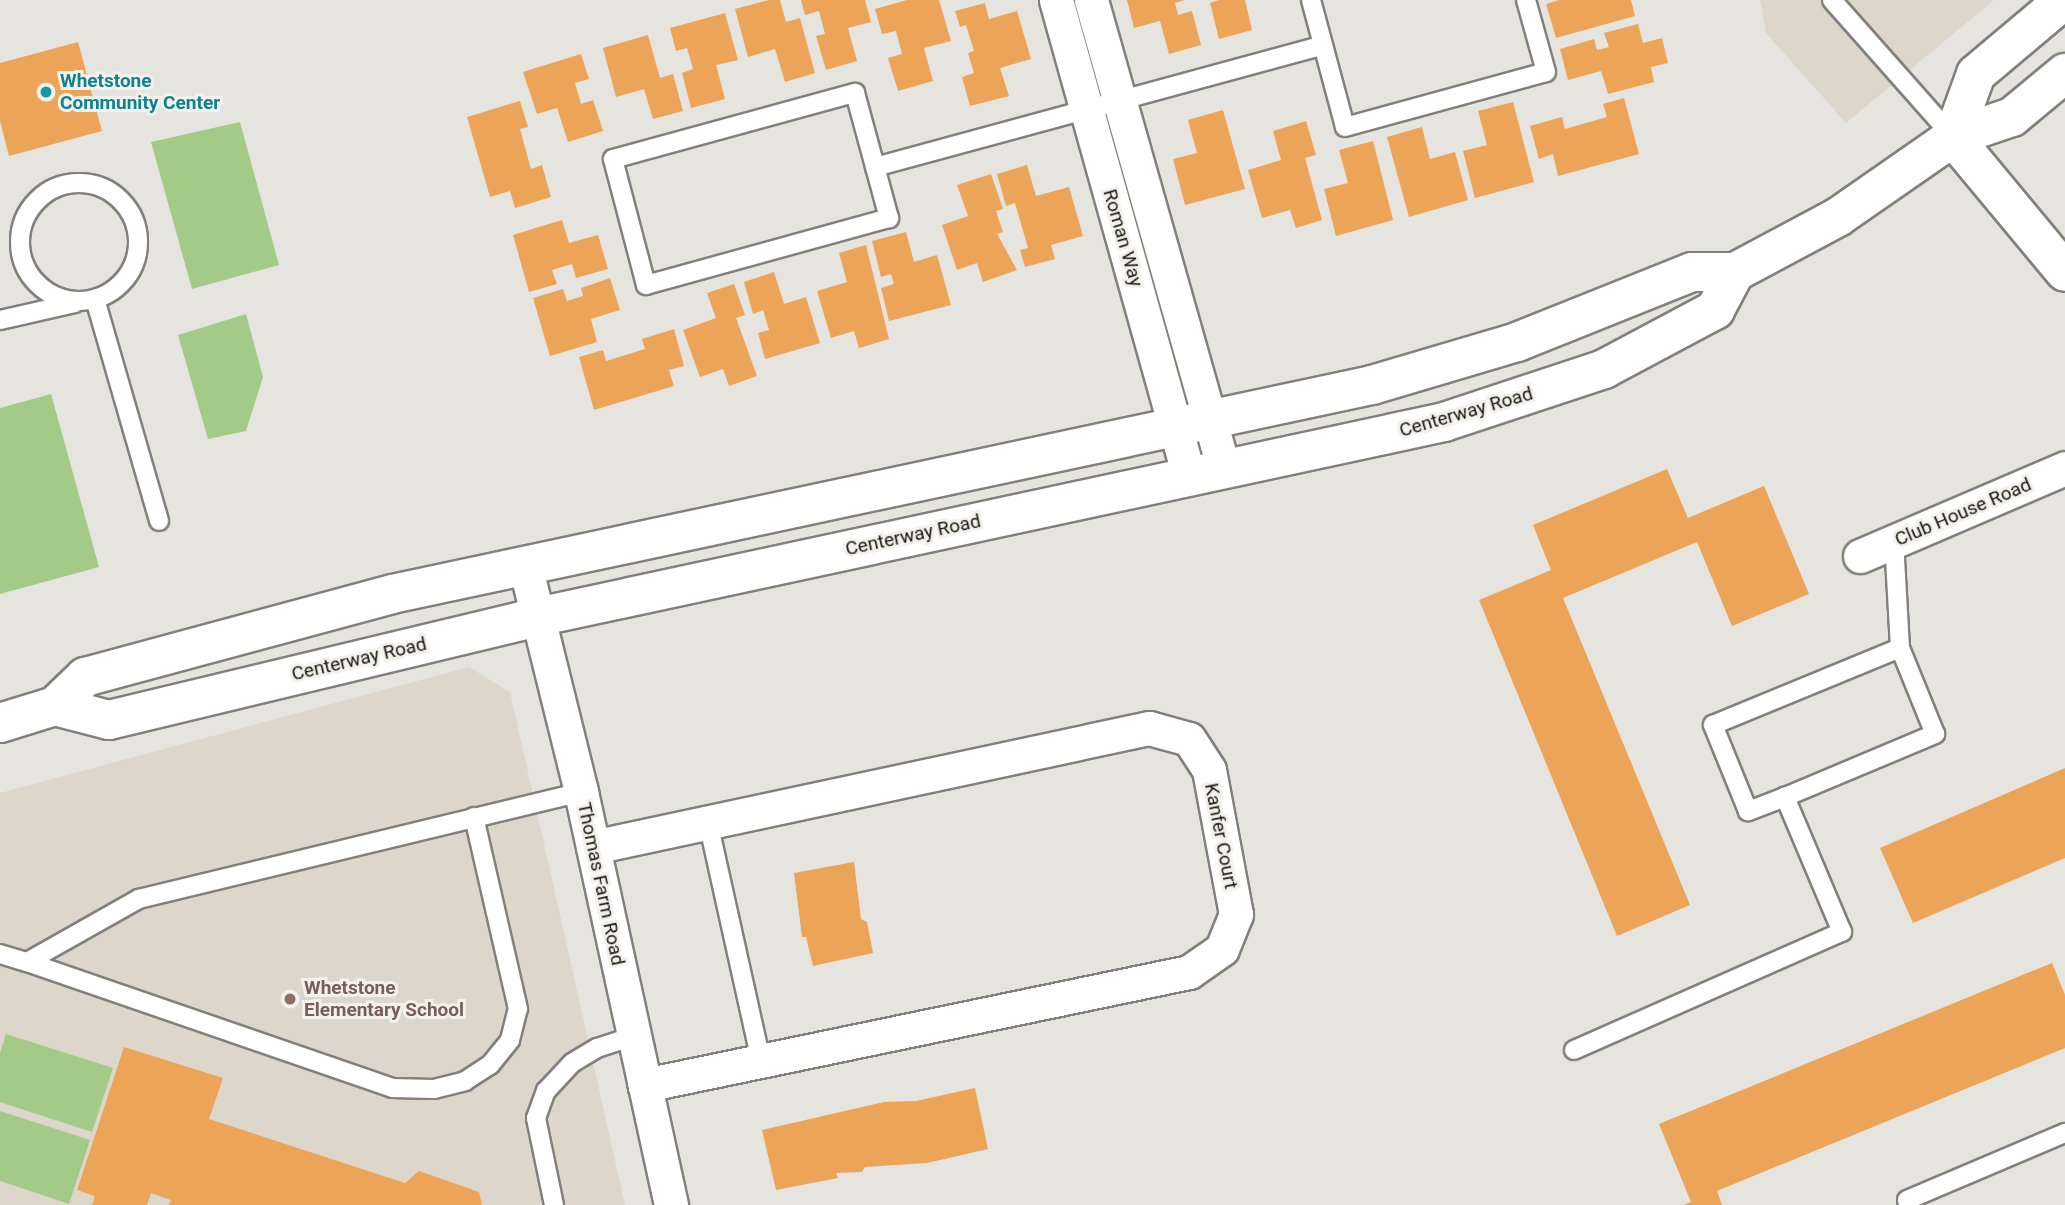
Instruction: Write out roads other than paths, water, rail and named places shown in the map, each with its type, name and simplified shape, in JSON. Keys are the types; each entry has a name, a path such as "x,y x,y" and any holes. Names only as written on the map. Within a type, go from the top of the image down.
{"street":[{"name":"Roman Way","path":"1056,0 1088,109 1193,423 1207,473"},
{"name":"Roman Way","path":"1091,0 1120,101 1193,423"},
{"path":"1953,137 1976,74 2064,0"},
{"path":"0,723 55,706 85,677 392,594 1372,385 1517,342 1692,272 1735,272 1838,217 1953,137 2012,117 2065,73"},
{"path":"1953,137 2065,272"},
{"name":"Centerway Road","path":"55,706 109,720 537,617 1444,422 1604,369 1715,310 1735,272"},
{"name":"Club House Road","path":"1860,556 2065,468"},
{"name":"Thomas Farm Road","path":"524,565 581,792 671,1205"},
{"name":"Kanfer Court","path":"593,847 1149,728 1189,739 1209,770 1236,914 1222,949 1189,972 645,1085"}],"lane":[{"path":"1311,0 1345,127 1546,72 1526,0"},
{"path":"1832,0 1953,137"},
{"path":"875,167 1323,45"},
{"path":"855,93 875,167 889,218 646,285 613,159 855,93"},
{"path":"0,320 87,300 123,281 134,265 137,228 115,195 78,183 43,196 27,215 21,239 27,270 39,285 51,294 87,300"},
{"path":"87,300 159,521"},
{"path":"1894,541 1900,648 1936,734 1748,811 1713,725 1900,648"},
{"path":"27,962 139,899 581,792"},
{"path":"1574,1050 1842,932 1785,797"},
{"path":"0,954 392,1088 435,1089 466,1081 490,1065 510,1040 518,1009 474,817"},
{"path":"708,822 761,1061"},
{"path":"554,1205 536,1118 545,1091 572,1063 597,1048 634,1037"},
{"path":"1909,1205 1907,1200 2065,1133"}],"place":[{"name":"Whetstone Community Center","path":"46,92"},
{"name":"Whetstone Elementary School","path":"290,999"}]}
